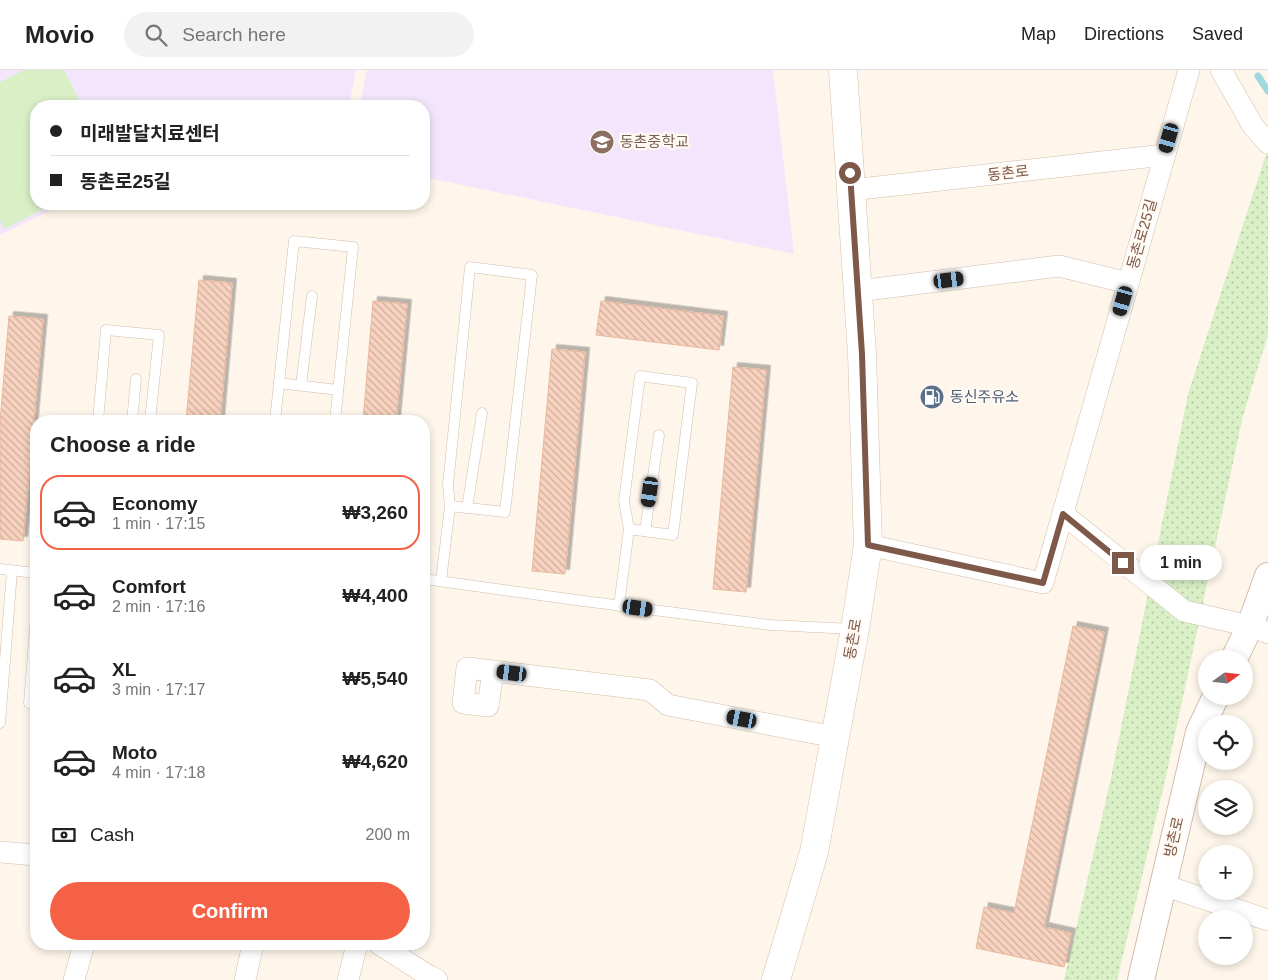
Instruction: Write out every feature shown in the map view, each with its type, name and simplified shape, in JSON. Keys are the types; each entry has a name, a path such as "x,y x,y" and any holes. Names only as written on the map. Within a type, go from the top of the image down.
{"main road":[{"name":"동촌로","path":"776,980 814,852 855,629 868,545 862,354 844,70"}],"street":[{"name":"동촌로25길","path":"868,545 1043,583 1188,70"},
{"path":"1221,70 1254,126 1268,142"},
{"name":"동촌로","path":"851,190 1164,155"},
{"path":"858,291 1058,266 1128,283"},
{"path":"1063,514 1184,611 1259,629"},
{"path":"1242,650 1259,629 1268,576"},
{"path":"493,671 650,690 668,705 835,736"},
{"name":"방촌로","path":"1142,980 1199,732 1212,705"},
{"path":"0,852 30,854"},
{"path":"1163,885 1268,920"},
{"path":"74,980 82,950"},
{"path":"245,980 252,950"},
{"path":"348,980 356,950"},
{"path":"388,950 431,979"}],"lane":[{"path":"276,415 294,241 353,247 336,415"},
{"path":"441,582 450,506 448,485 470,267 532,275 505,512 450,506"},
{"path":"301,385 312,296"},
{"path":"99,415 106,330 159,335 151,415"},
{"path":"619,606 629,528 624,501 640,376 692,384 673,534 629,528"},
{"path":"133,415 136,379"},
{"path":"279,383 338,390"},
{"path":"467,508 482,413"},
{"path":"645,531 659,434"},
{"path":"0,570 30,572"},
{"path":"0,723 12,571"},
{"path":"430,580 770,625 855,629"},
{"path":"29,703 30,691"}],"shaded area":[{"path":"0,70 356,70 350,100 30,100 30,210 52,210 0,235"},
{"name":"동촌중학교","path":"367,70 773,70 794,254 430,178 430,100 361,100"}],"green space":[{"path":"24,70 64,70 79,100 30,100 30,210 42,210 4,229 0,220 0,82"},
{"path":"1268,148 1268,335 1243,416 1165,781 1117,980 1064,980 1111,778 1188,394"}],"building":[{"path":"199,280 232,283 221,415 187,415"},
{"path":"373,301 407,304 397,415 364,415"},
{"path":"601,301 723,316 719,350 596,335"},
{"path":"9,316 43,319 34,415 30,415 30,463 23,541 0,539 0,422"},
{"path":"552,349 585,352 565,574 532,571"},
{"path":"733,367 766,370 746,592 713,589"},
{"path":"1073,626 1104,632 1044,927 1071,933 1064,967 976,948 984,907 1014,913"}],"waterway":[{"path":"1258,76 1268,91"}],"place":[{"name":"동촌중학교","path":"602,142"},
{"name":"동신주유소","path":"932,397"}],"route":[{"path":"850,173 862,354 868,545 1043,583 1063,514 1123,563"}]}
